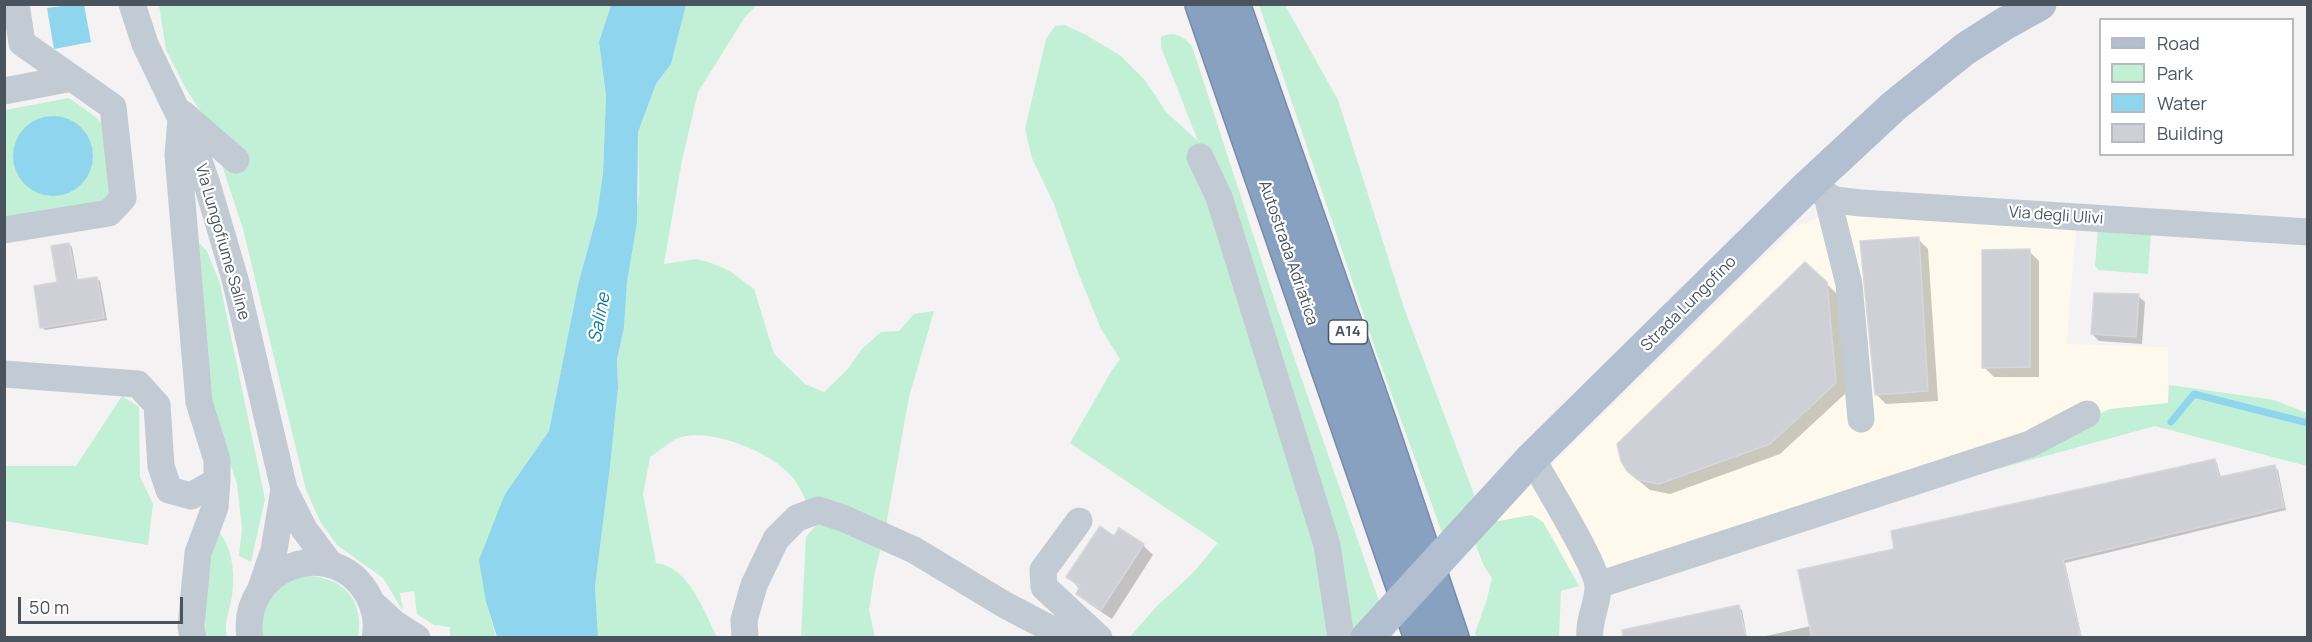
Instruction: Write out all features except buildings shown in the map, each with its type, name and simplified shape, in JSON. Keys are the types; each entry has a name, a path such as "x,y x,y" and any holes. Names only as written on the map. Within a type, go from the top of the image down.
{"highway":[{"name":"Autostrada Adriatica","path":"1202,4 1229,24 1380,424 1452,638"},
{"name":"Autostrada Adriatica","path":"1229,24 1421,638"}],"main road":[{"name":"Strada Lungofino","path":"1367,638 1532,458 1818,191 1932,74 2004,24 2040,4"}],"street":[{"path":"4,230 110,213 123,198 113,107 22,43 16,4"},
{"name":"Via Lungofiume Saline","path":"132,4 145,44 201,165 223,234 284,489 304,529 331,565"},
{"path":"4,91 72,78"},
{"path":"178,113 236,160"},
{"path":"178,113 178,155 199,402 217,460 215,507 198,554 190,626 193,638"},
{"path":"1200,157 1220,198 1327,545 1334,631"},
{"path":"1818,191 1849,284 1861,419"},
{"name":"Via degli Ulivi","path":"1818,191 1844,201 1908,207 2307,232"},
{"path":"4,374 138,384 157,405 161,466 169,490 191,496 217,481"},
{"path":"1598,585 2030,444 2087,414"},
{"path":"1532,458 1590,564 1598,585 1590,638"},
{"name":"Via Lungofiume Saline","path":"250,638 250,615 274,550 284,489"},
{"path":"745,638 744,620 754,585 776,539 797,518 819,510 914,550 1005,605 1068,638"},
{"path":"1079,521 1043,570 1044,587 1099,638"},
{"path":"261,588 277,573 297,564 309,562 331,565 356,579 372,603 395,624 417,638"},
{"path":"372,603 375,638"}],"shaded area":[{"path":"1844,215 2076,228 2067,344 2168,347 2168,403 2110,409 2080,415 1647,567 1571,571 1551,533 1531,515 1493,522 1795,227 1818,218"}],"green space":[{"path":"159,5 611,5 599,42 606,96 603,173 597,215 578,285 549,431 505,494 486,602 496,637 450,637 450,627 434,625 417,614 414,591 400,593 403,611 383,578 337,545 321,523 306,490 243,229 208,123 185,87 166,50"},
{"path":"686,5 757,5 745,17 698,92 682,160 664,264 697,259 730,271 754,289 774,354 805,384 824,392 847,370 862,349 881,332 899,331 914,314 934,311 909,397 885,531 875,571 869,610 875,637 801,637 806,537 817,524 800,490 785,469 758,452 726,439 695,435 677,438 650,457 643,494 656,563 668,567 687,581 701,603 717,637 598,638 595,587 618,388 617,359 624,328 627,282 639,193 638,132 656,84 671,64"},
{"path":"1259,5 1285,5 1338,100 1404,308 1475,497 1444,538 1378,357"},
{"path":"1065,25 1121,56 1145,80 1166,112 1198,141 1161,47 1161,37 1170,34 1178,35 1192,46 1277,308 1380,604 1357,629 1342,638 1130,637 1156,607 1192,574 1218,543 1070,443 1120,359 1101,329 1054,204 1032,158 1025,129 1046,39 1055,26"},
{"path":"69,98 97,118 105,128 115,203 5,226 5,110"},
{"path":"2098,228 2151,231 2148,274 2099,270 2095,266"},
{"path":"200,244 207,251 220,284 265,499 251,562 239,556 242,529 237,484 221,437 205,403 187,246"},
{"path":"2169,385 2274,400 2307,413 2307,466 2155,426 1815,519 2076,425 2110,409 2168,403"},
{"path":"122,396 139,407 140,477 153,504 148,545 5,521 4,466 76,466"},
{"path":"1532,515 1543,522 1579,586 1561,591 1559,637 1477,637 1475,633 1492,578 1484,566 1473,538 1493,522"},
{"path":"216,529 226,543 233,569 232,596 226,627 227,637 206,637 204,599 210,536"},
{"path":"301,576 327,579 347,591 358,611 358,637 263,637 262,616 275,590"}],"water":[{"path":"84,5 91,42 54,49 47,8"},
{"name":"Saline","path":"611,5 686,5 671,64 656,84 638,132 637,222 627,282 624,328 617,359 618,388 595,587 598,637 497,637 486,602 479,560 505,494 549,431 578,285 597,215 603,173 606,96 599,42"},
{"path":"45,116 61,116 82,127 93,148 93,164 82,185 61,196 45,196 31,190 19,178 13,164 13,148 19,134 31,122"}],"waterway":[{"path":"2171,422 2194,394 2308,423"}]}
